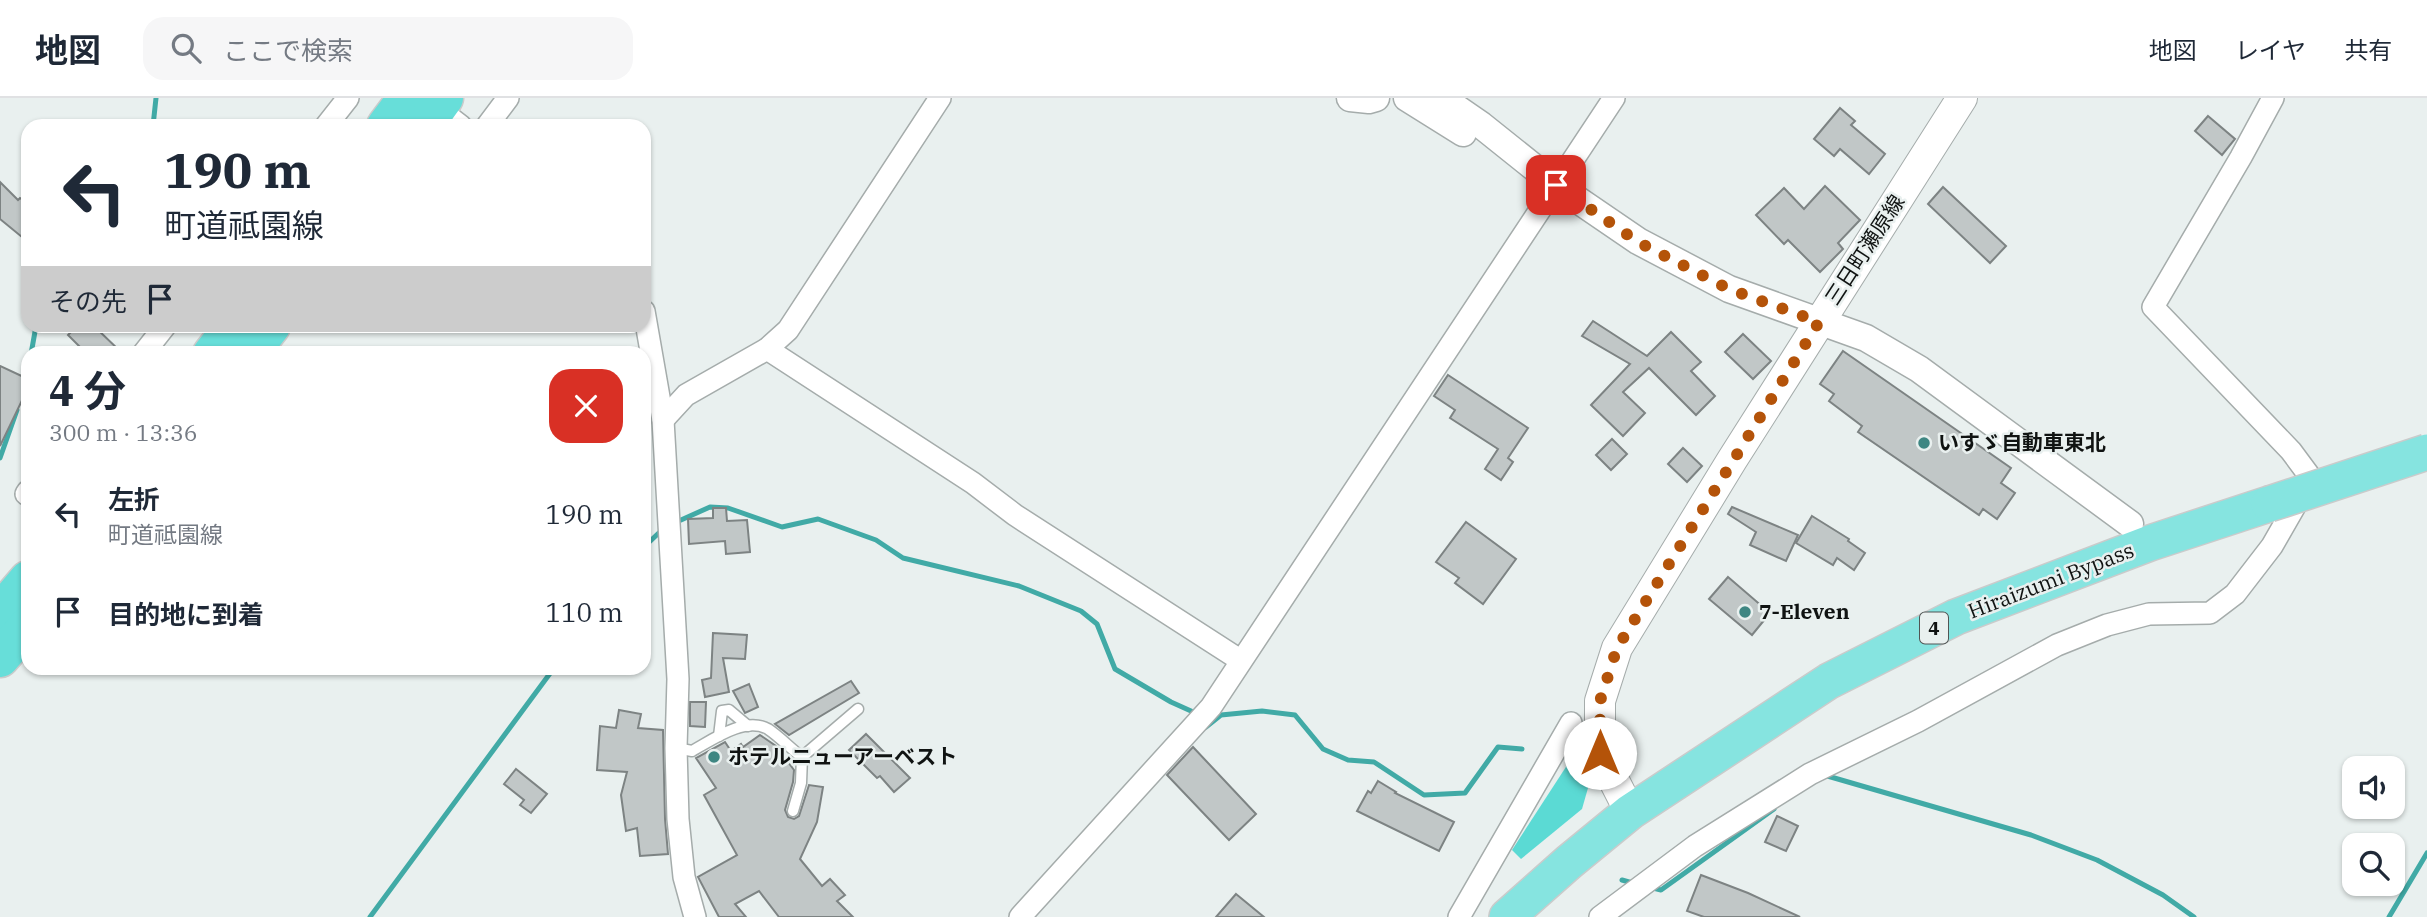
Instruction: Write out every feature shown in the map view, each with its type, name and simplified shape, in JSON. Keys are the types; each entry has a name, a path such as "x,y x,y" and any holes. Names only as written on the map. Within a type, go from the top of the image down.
{"highway":[{"path":"391,119 407,98"},
{"name":"Hiraizumi Bypass","path":"1630,811 1829,681 1956,617 2150,543 2427,452"},
{"path":"0,613 21,588"},
{"path":"0,658 21,634"},
{"name":"4","path":"1507,917 1630,811"}],"main road":[{"name":"三日町瀬原線","path":"1630,811 1600,753 1600,701 1617,648 1819,322 1962,98"}],"street":[{"path":"332,119 348,98"},
{"path":"492,119 508,98"},
{"path":"663,420 686,394 767,349 788,330 940,98"},
{"path":"1350,98 1376,98"},
{"path":"1407,98 1464,134 1556,185"},
{"path":"1442,98 1481,125 1556,185 1638,242 1729,289 1866,338 1919,369 2130,524"},
{"path":"1020,917 1211,706 1614,98"},
{"path":"1600,917 1695,846 1810,774 1918,721 2057,645 2108,625 2149,614 2210,613 2235,594 2272,546 2311,478 2291,451 2152,307 2273,98"},
{"path":"767,349 973,483 1015,515 1240,660"},
{"path":"651,351 663,420 678,679 676,748 679,831 684,877 695,917"},
{"path":"1459,917 1571,723"}],"lane":[{"path":"793,811 801,783 802,757 858,709"},
{"path":"719,736 722,711 729,710 748,726"},
{"path":"676,748 692,751 719,736 748,726 766,728 802,757"}],"shaded area":[{"path":"1575,753 1588,788 1582,809 1521,859 1512,850"}],"building":[{"path":"1840,108 1855,121 1851,125 1885,154 1869,174 1840,149 1834,156 1814,139"},
{"path":"2208,116 2235,139 2222,155 2195,131"},
{"path":"0,182 18,200 21,199 21,236 0,219"},
{"path":"1825,186 1860,220 1838,243 1843,249 1820,272 1788,240 1784,244 1756,215 1784,188 1804,209"},
{"path":"1943,187 2006,246 1990,263 1928,204"},
{"path":"1593,321 1647,356 1671,332 1701,362 1691,371 1715,396 1696,415 1649,368 1623,392 1645,413 1623,436 1591,405 1630,364 1582,336"},
{"path":"101,333 115,346 79,346 68,335"},
{"path":"1743,334 1771,361 1753,379 1725,352"},
{"path":"1843,351 2011,468 2001,483 2015,493 1997,519 1983,509 1979,515 1858,432 1862,426 1829,401 1834,394 1820,384"},
{"path":"0,366 21,376 21,402 0,446"},
{"path":"1448,375 1528,428 1508,458 1513,462 1501,480 1485,469 1498,449 1450,418 1455,410 1434,396"},
{"path":"1612,439 1627,454 1611,470 1596,455"},
{"path":"1683,448 1702,466 1687,482 1668,464"},
{"path":"1732,507 1798,535 1786,561 1750,545 1756,532 1728,514"},
{"path":"713,508 726,508 727,521 747,520 750,552 726,554 725,541 689,544 688,519 713,518"},
{"path":"1812,516 1849,539 1848,541 1865,553 1854,570 1837,558 1833,565 1796,543"},
{"path":"1466,522 1516,559 1483,604 1455,583 1459,578 1436,562"},
{"path":"1728,577 1770,613 1752,635 1709,599"},
{"path":"713,633 747,635 745,659 723,658 729,692 705,697 702,680 711,678"},
{"path":"851,681 859,693 789,735 775,724"},
{"path":"749,684 758,707 745,713 733,691"},
{"path":"690,702 706,702 705,727 690,726"},
{"path":"619,710 641,714 638,728 663,730 668,854 640,856 637,828 626,831 621,795 627,772 597,770 600,726 616,728"},
{"path":"866,734 910,778 894,792 880,776 877,778 849,750"},
{"path":"760,735 776,746 794,770 785,810 788,817 794,819 799,816 809,785 823,787 817,822 800,859 822,886 830,879 845,895 837,901 853,917 779,917 759,891 735,904 746,917 719,917 698,877 737,855 704,795 716,788 696,758 725,742 731,751 741,744 743,747"},
{"path":"1193,747 1256,814 1229,840 1167,775"},
{"path":"516,769 547,794 531,813 520,805 524,800 504,784"},
{"path":"1378,781 1395,793 1454,822 1439,851 1357,811 1368,791 1371,793"},
{"path":"1777,816 1798,826 1786,851 1765,842"},
{"path":"1701,875 1800,917 1704,917 1687,911"},
{"path":"1236,894 1264,917 1216,917"}],"waterway":[{"path":"154,119 156,98"},
{"path":"32,346 35,333"},
{"path":"0,458 17,410"},
{"path":"681,520 710,507 728,508 782,527 818,519 876,540 903,558 1019,586 1081,611 1097,624 1115,669 1191,711 1196,717"},
{"path":"651,540 664,528"},
{"path":"370,917 549,675"},
{"path":"1206,727 1221,715 1262,711 1295,715 1323,749 1348,760 1374,762 1424,795 1465,793 1498,747 1522,749"},
{"path":"1824,775 2031,835 2097,860 2163,895 2194,917"},
{"path":"1649,887 1661,890 1774,809"},
{"path":"2389,917 2427,853"},
{"path":"1622,880 1636,884"}],"place":[{"name":"いすゞ自動車東北","path":"1924,443"},
{"name":"7-Eleven","path":"1745,612"},
{"name":"ホテルニューアーベスト","path":"714,757"}],"route":[{"path":"1556,185 1638,242 1729,289 1819,322 1617,648 1600,701 1600,753"}]}
